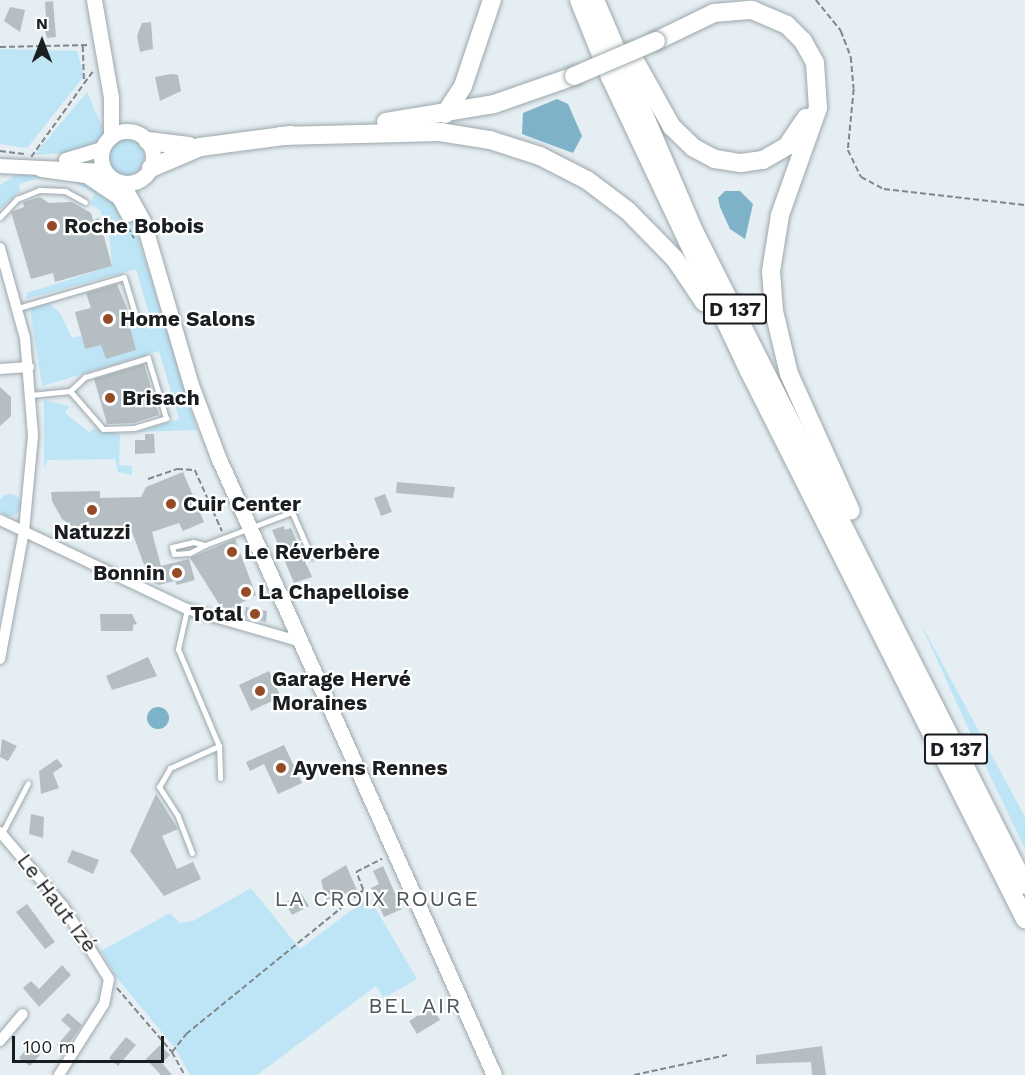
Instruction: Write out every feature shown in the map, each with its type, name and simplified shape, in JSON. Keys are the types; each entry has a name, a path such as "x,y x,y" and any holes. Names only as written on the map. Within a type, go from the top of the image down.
{"highway":[{"path":"445,114 463,86 492,0"},
{"name":"D 137","path":"579,0 624,107 749,371 1025,919"},
{"name":"D 137","path":"595,0 694,231 1025,885"},
{"path":"607,0 657,105 694,148 723,162 748,163 780,152 800,130 810,108 811,75 802,54 781,30 763,21 733,18 656,41"},
{"path":"148,141 200,147 445,114 514,99 656,41 714,13 752,10 778,19 795,32 815,63 818,108 780,215 771,271 774,311 787,367 877,567 887,592 888,613"},
{"path":"280,136 451,133 503,143 562,167 620,204 656,237 694,285 729,349 749,371"},
{"path":"148,172 200,147"}],"main road":[{"path":"94,0 112,105 111,136 101,149 104,171 122,183 144,226 191,385 249,528 297,641 494,1075"},
{"path":"102,0 119,105 131,131 148,141 144,226"},
{"path":"111,136 131,131"},
{"path":"36,165 86,175 109,188 131,220 144,226"},
{"path":"122,183 148,172"}],"street":[{"path":"0,157 36,165 72,159 101,149"},
{"path":"0,166 36,165 104,171"},
{"path":"0,248 18,308 29,367 32,473 24,531 0,659"},
{"path":"0,369 29,367"},
{"path":"0,520 187,609 297,641"},
{"name":"Le Haut Izé","path":"1,833 63,906 109,978"},
{"path":"59,1075 104,1004 109,978"},
{"path":"0,1041 23,1014"}],"lane":[{"path":"0,217 17,199 39,190 65,191 85,202"},
{"path":"18,308 124,277 137,320"},
{"path":"31,395 70,391 85,376 148,358 166,418 134,428 103,429 70,391"},
{"path":"205,545 193,542 172,547 174,554 189,554 205,545 292,512 312,556"},
{"path":"187,609 178,649 219,746 220,778"},
{"path":"192,853 178,816 159,787 170,768 219,746"},
{"path":"1,833 28,783"}],"path":[{"path":"816,0 841,31 851,57 854,89 848,150 861,177 884,189 1025,205"},
{"path":"0,47 102,44"},
{"path":"83,45 84,82"},
{"path":"0,151 27,155 36,165"},
{"path":"148,479 177,469 195,470 225,538"},
{"path":"172,1052 186,1034 363,890 356,872 394,854"},
{"path":"109,978 172,1052 185,1075"},
{"path":"634,1075 687,1060 727,1055"}],"shaded area":[{"path":"0,49 77,51 84,76 27,148 0,144"},
{"path":"87,92 105,133 93,148 78,152 34,155"},
{"path":"557,99 568,104 582,136 573,153 522,134 523,113"},
{"path":"126,139 139,144 144,157 139,170 126,175 113,170 108,157 113,144"},
{"path":"82,170 128,205 197,430 138,432 179,419 159,351 42,386 30,309 48,303 60,313 72,338 81,336 85,349 151,321 136,269 26,299 27,293 112,266 110,240 100,210 90,204 95,194 70,180 40,178 19,184 20,191 0,209 0,185 18,174"},
{"path":"725,191 740,191 753,204 745,239 730,229 720,207 718,198"},
{"path":"44,400 69,406 65,413 90,433 93,429 120,434 119,465 132,466 132,475 118,472 115,459 48,460 44,468"},
{"path":"10,494 18,497 21,505 18,513 10,516 2,513 -1,505 2,497"},
{"path":"919,620 1025,817 1025,849 985,765"},
{"path":"158,707 168,714 169,718 162,728 158,729 148,722 147,718 154,708"},
{"path":"251,888 300,949 369,897 417,979 384,998 376,986 257,1075 190,1075 175,1048 117,978 101,951 170,913 180,923 193,921"}],"building":[{"path":"53,1 56,37 47,38 41,17 46,17 45,2"},
{"path":"10,7 25,10 20,32 4,21"},
{"path":"151,22 153,49 140,52 137,36 142,23"},
{"path":"178,75 181,91 160,101 155,77"},
{"path":"40,197 49,203 72,202 91,213 93,220 99,218 112,266 55,282 53,273 31,279 11,212 24,207 23,202"},
{"path":"117,284 134,326 130,327 136,350 106,359 101,345 85,349 75,312 91,308 86,293"},
{"path":"144,364 159,415 133,423 107,424 94,379"},
{"path":"0,387 11,397 11,416 0,426"},
{"path":"145,434 154,434 155,453 135,454 135,440 145,440"},
{"path":"183,472 204,522 183,531 179,523 152,532 161,566 189,559 195,580 177,585 175,581 159,585 150,581 132,532 79,531 62,519 52,501 51,492 100,491 100,498 141,497 146,487"},
{"path":"397,482 455,487 453,498 396,493"},
{"path":"385,494 392,512 381,516 374,498"},
{"path":"284,526 285,530 291,528 312,577 294,583 272,530"},
{"path":"235,539 256,595 224,612 190,558"},
{"path":"246,607 267,611 266,622 244,617"},
{"path":"100,614 132,614 137,624 133,625 133,631 101,631"},
{"path":"148,657 157,676 112,690 106,676"},
{"name":"Garage Hervé Moraines","path":"269,671 281,697 251,711 239,685"},
{"path":"2,739 17,746 8,761 0,757"},
{"path":"284,745 302,783 278,794 264,764 250,771 246,762"},
{"path":"57,759 63,766 53,773 59,788 41,794 39,771"},
{"path":"156,794 178,829 162,836 177,869 193,862 201,879 164,896 130,851"},
{"path":"31,814 44,817 43,838 29,834"},
{"path":"72,850 99,860 93,874 67,862"},
{"path":"346,865 357,890 326,900 321,880"},
{"path":"383,866 402,909 384,917 371,888 379,884 373,871"},
{"path":"301,893 309,906 292,915 285,903"},
{"path":"27,904 55,942 45,949 16,912"},
{"path":"62,965 71,975 39,1007 23,988 31,981 39,989"},
{"path":"432,1007 440,1020 417,1034 409,1021"},
{"path":"68,1013 82,1025 64,1051 57,1045 71,1029 61,1020"},
{"path":"126,1037 136,1045 118,1066 109,1058"},
{"path":"160,1045 170,1055 162,1063 172,1075 161,1075 146,1059"},
{"path":"29,1046 40,1055 30,1066 19,1058"},
{"path":"822,1046 826,1075 812,1075 811,1062 756,1064 756,1055"}],"place":[{"name":"Roche Bobois","path":"52,226"},
{"name":"Home Salons","path":"108,319"},
{"name":"Brisach","path":"110,398"},
{"name":"Cuir Center","path":"171,504"},
{"name":"Natuzzi","path":"92,510"},
{"name":"Le Réverbère","path":"232,552"},
{"name":"Bonnin","path":"177,573"},
{"name":"La Chapelloise","path":"246,592"},
{"name":"Total","path":"255,614"},
{"name":"Garage Hervé Moraines","path":"260,691"},
{"name":"Ayvens Rennes","path":"281,768"}],"district":[{"name":"LA CROIX ROUGE","path":"377,899"},
{"name":"BEL AIR","path":"415,1006"}]}
